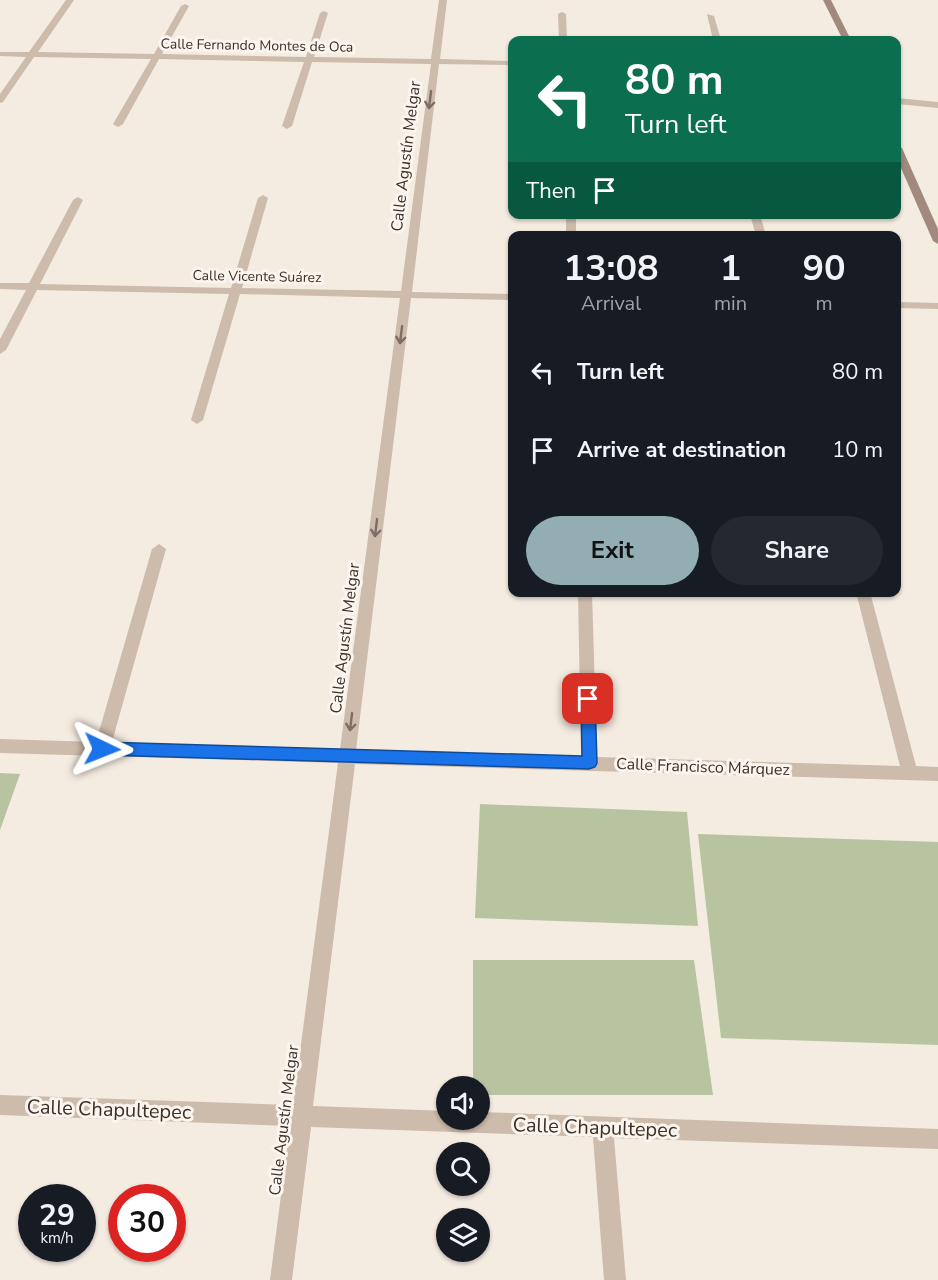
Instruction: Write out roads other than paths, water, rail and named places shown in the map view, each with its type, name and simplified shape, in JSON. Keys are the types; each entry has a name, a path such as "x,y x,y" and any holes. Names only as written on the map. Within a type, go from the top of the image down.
{"main road":[{"path":"827,0 845,36"},
{"path":"901,157 938,241"}],"street":[{"path":"0,100 70,0"},
{"name":"Calle Agustín Melgar","path":"281,1280 443,0"},
{"path":"118,124 185,6"},
{"path":"287,126 324,14"},
{"path":"562,14 563,36"},
{"path":"710,16 716,36"},
{"name":"Calle Fernando Montes de Oca","path":"0,54 508,63"},
{"path":"901,101 938,105"},
{"path":"197,420 262,198"},
{"path":"0,350 78,200"},
{"name":"Calle Vicente Suárez","path":"0,286 508,297"},
{"path":"901,305 938,306"},
{"path":"102,749 159,549"},
{"path":"585,597 589,763"},
{"path":"864,597 910,773"},
{"name":"Calle Francisco Márquez","path":"0,746 938,774"},
{"name":"Calle Chapultepec","path":"0,1105 938,1139"},
{"path":"603,1127 615,1280"}]}
